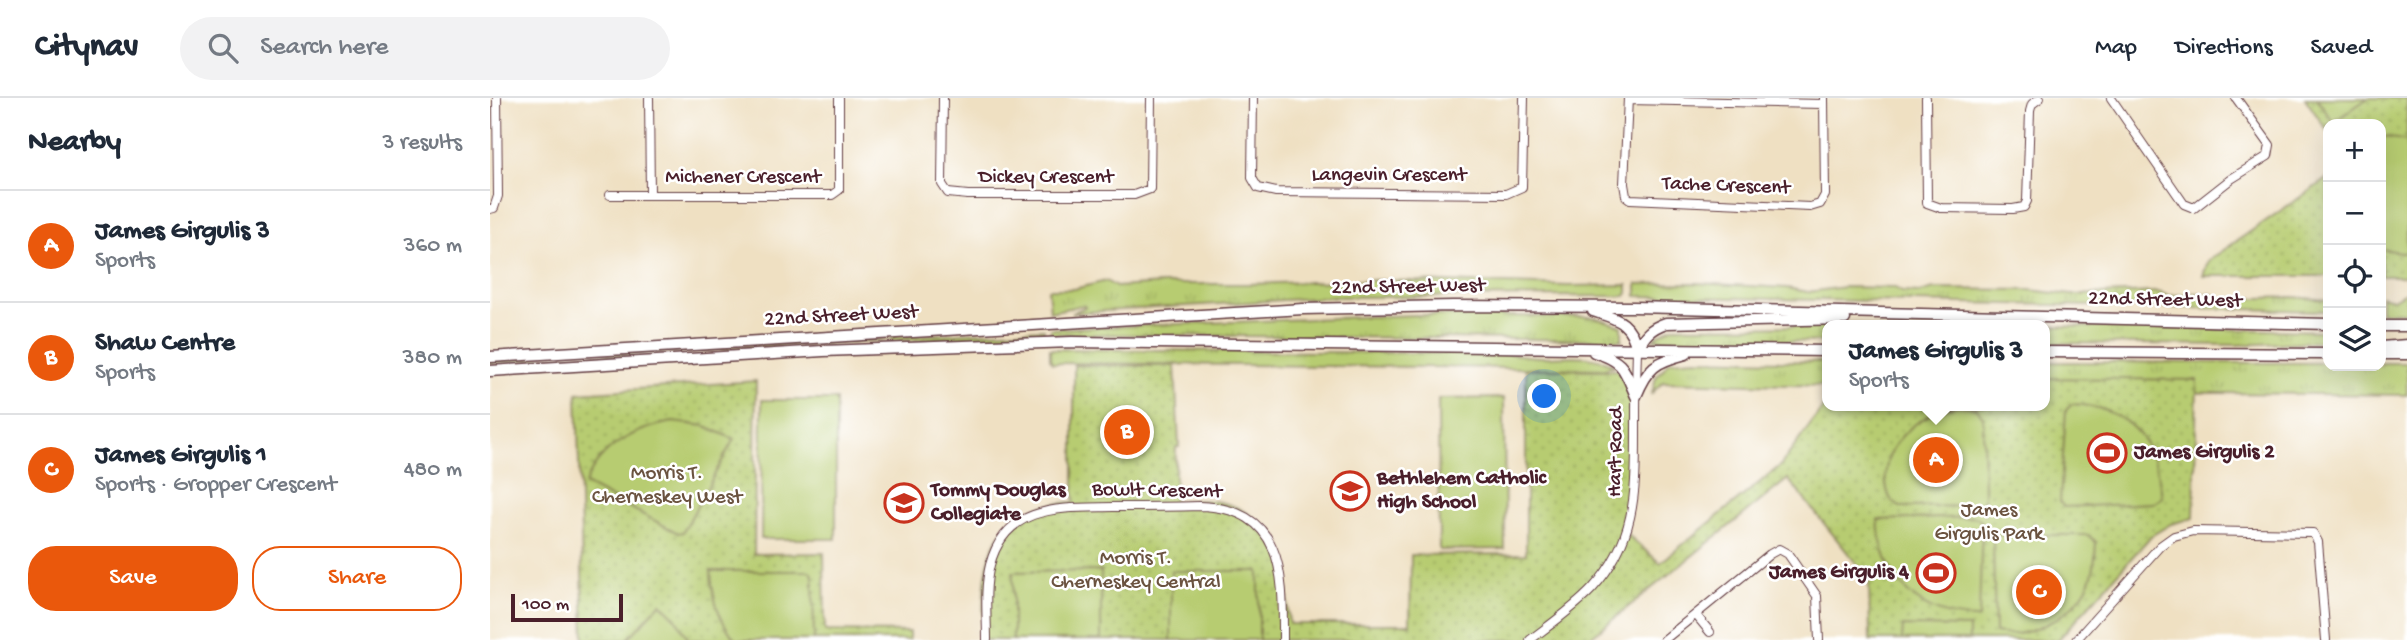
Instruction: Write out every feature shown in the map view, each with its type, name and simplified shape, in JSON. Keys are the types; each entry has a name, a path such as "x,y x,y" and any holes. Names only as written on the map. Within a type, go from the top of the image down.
{"highway":[{"name":"22nd Street West","path":"490,357 1303,309 1453,306 2323,324"},
{"path":"1583,307 1626,325 1634,337 1637,349"},
{"path":"1827,320 1882,314"},
{"path":"1637,349 1642,337 1666,323 1822,321"},
{"path":"2386,326 2407,326"},
{"name":"22nd Street West","path":"490,371 823,351 1072,342 1822,351"},
{"path":"2386,347 2407,345"},
{"path":"1585,348 1620,363 1628,374 1636,396"},
{"path":"1636,396 1654,365 1698,350"},
{"path":"2050,352 2323,352"},
{"path":"2386,354 2407,354"}],"street":[{"name":"Michener Crescent","path":"649,98 650,195 832,195 839,190 839,98"},
{"name":"Dickey Crescent","path":"943,98 942,178 944,190 948,193 1135,195 1150,189 1151,98"},
{"name":"Langevin Crescent","path":"1253,98 1252,178 1258,188 1276,192 1506,194 1522,187 1524,98"},
{"path":"1926,98 1927,203 1941,208 2024,207 2027,201 2029,110 2040,98"},
{"path":"2111,98 2184,204 2194,208 2231,179 2268,156 2270,145 2236,98"},
{"name":"Tache Crescent","path":"1628,99 1824,101 1825,195 1820,204 1810,207 1630,200 1626,196 1624,184 1628,99"},
{"path":"490,209 494,208 498,196 495,101"},
{"path":"610,195 650,195"},
{"name":"Hart Road","path":"1530,640 1591,590 1622,545 1630,522 1635,492 1637,349"},
{"name":"Bowlt Crescent","path":"987,640 990,566 1002,540 1023,520 1038,512 1063,508 1199,506 1237,513 1267,537 1276,552 1282,577 1283,640"},
{"path":"2076,640 2165,541 2193,531 2236,531 2313,533 2318,542 2326,640"},
{"path":"1664,640 1770,554 1779,550 1783,550 1817,596 1819,640"},
{"path":"1696,615 1710,632"}],"green space":[{"path":"2305,98 2407,98 2407,276 2386,276 2386,119 2323,119 2323,125"},
{"path":"2317,98 2368,98 2337,119 2331,119"},
{"path":"2386,137 2407,141 2407,253 2386,250"},
{"path":"2323,181 2323,276 2203,276 2208,261"},
{"path":"1379,280 1568,286 1628,285 1628,293 1626,296 1332,297 1072,313 1085,307 1083,305 1050,312 1048,289 1074,289 1106,281 1116,287"},
{"path":"1695,283 1787,288 1808,292 1844,287 1895,288 1902,292 1920,293 1934,289 2030,290 2072,295 2158,292 2169,296 2192,293 2212,294 2222,299 2293,297 2323,300 2323,311 1637,296 1637,284"},
{"path":"2407,291 2407,312 2386,312 2386,297 2393,299"},
{"path":"1415,315 1594,317 1622,326 1622,340 1050,334 1050,329"},
{"path":"1822,326 1822,342 1652,339 1672,327"},
{"path":"2050,326 2323,331 2323,341 2236,345 2050,343"},
{"path":"1044,329 1044,334 892,341 892,337"},
{"path":"866,339 890,340 490,363 490,360"},
{"path":"1050,349 1512,354 1587,357 1614,365 1603,369 1052,363"},
{"path":"1694,359 1822,362 1822,386 1663,382 1652,393 1656,377 1670,361"},
{"path":"2050,362 2323,363 2323,371 2386,371 2386,363 2407,363 2407,395 2050,391"},
{"path":"1074,365 1175,366 1179,447 1176,447 1174,501 1207,501 1238,508 1270,533 1283,557 1286,570 1289,624 1410,624 1411,555 1526,554 1526,369 1619,370 1628,390 1630,405 1629,493 1622,530 1660,563 1780,466 1822,409 1822,411 2050,411 2050,378 2197,380 2194,518 2171,524 2151,536 2058,640 1870,640 1869,579 1788,479 1587,640 983,640 984,588 988,565 994,545 1005,528 1021,515 1044,506 1074,502"},
{"name":"Morris T. Cherneskey West","path":"756,381 754,554 824,553 825,631 909,632 909,640 584,640 577,393"},
{"path":"1504,398 1505,549 1439,550 1438,399"},
{"path":"762,400 836,400 836,539 761,539"},
{"name":"James Girgulis 2","path":"2072,404 2110,412 2136,431 2154,460 2162,497 2153,503 2064,507 2060,502 2066,410"},
{"path":"1940,411 1979,411 1983,417 1984,499 1977,506 1900,507 1890,498 1886,469 1890,455 1906,432"},
{"path":"673,422 705,426 734,439 683,532 678,533 585,484 600,459 621,441 646,429"},
{"name":"James Girgulis 4","path":"1976,517 1982,522 1979,618 1957,616 1921,603 1907,591 1887,560 1878,520"},
{"path":"1998,535 2088,535 2096,542 2093,570 2081,596 2061,615 2036,629 2022,633 1995,633 1993,541"},
{"path":"711,571 809,571 813,575 814,640 736,640 717,608"},
{"path":"1101,571 1101,640 1013,640 1013,572"},
{"path":"1171,571 1259,571 1259,640 1171,640"},
{"path":"661,603 675,617 689,640 627,640"},
{"path":"1903,626 1969,627 1969,640 1902,640"}],"place":[{"name":"Shaw Centre","path":"1127,432"},
{"name":"James Girgulis 2","path":"2107,453"},
{"name":"James Girgulis 3","path":"1936,460"},
{"name":"Bethlehem Catholic High School","path":"1350,491"},
{"name":"Tommy Douglas Collegiate","path":"904,503"},
{"name":"James Girgulis 4","path":"1936,573"},
{"name":"James Girgulis 1","path":"2039,592"}],"park label":[{"name":"James Girgulis Park","path":"1989,523"},
{"name":"Morris T. Cherneskey Central","path":"1136,571"}]}
